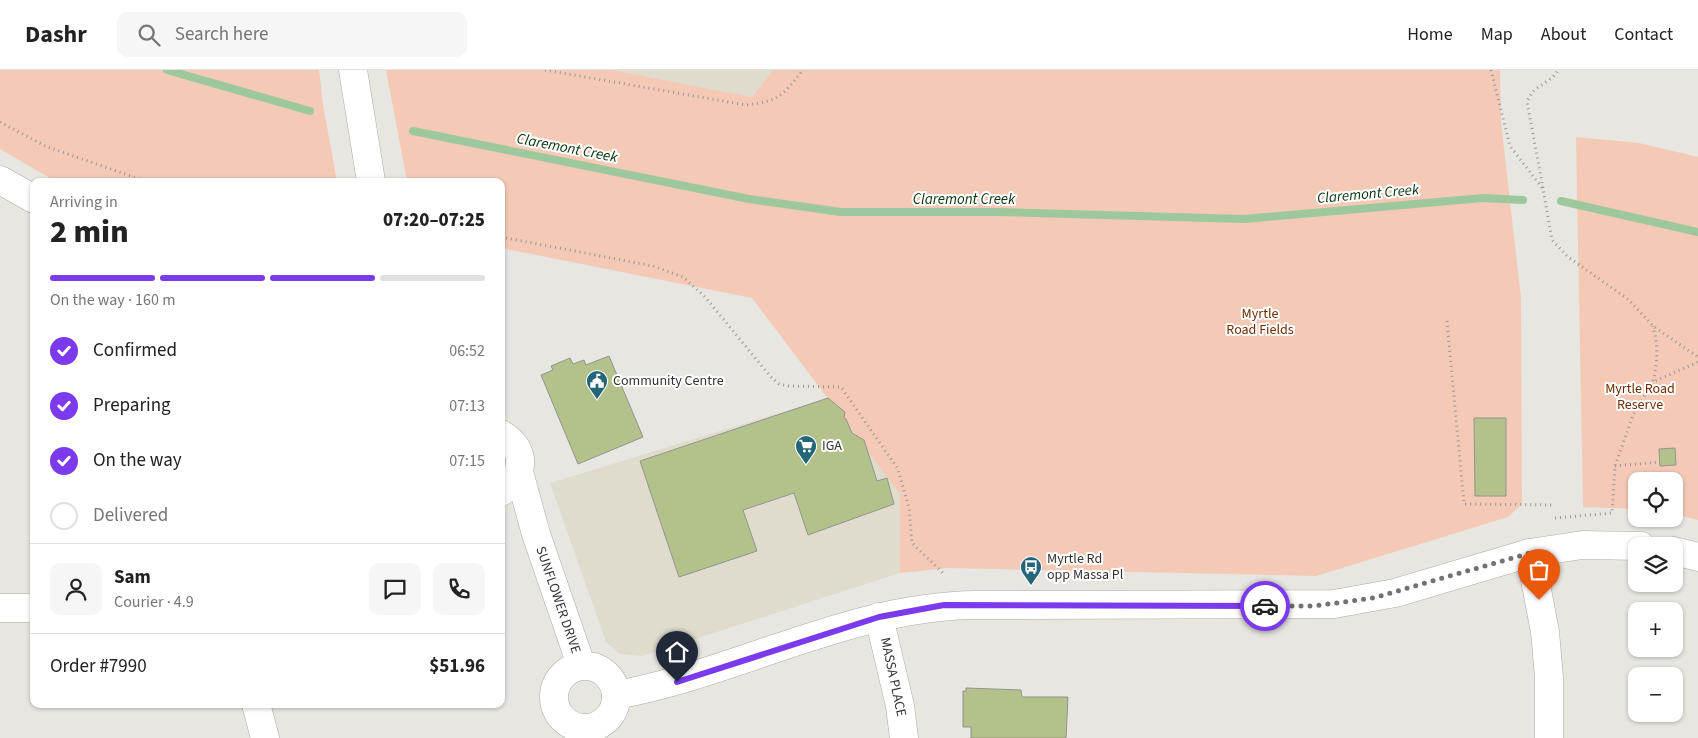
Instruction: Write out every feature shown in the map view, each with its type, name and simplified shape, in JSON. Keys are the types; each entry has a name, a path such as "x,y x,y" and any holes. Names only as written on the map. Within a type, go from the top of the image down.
{"street":[{"path":"353,70 371,178"},
{"path":"0,180 30,197"},
{"name":"SUNFLOWER DRIVE","path":"505,437 510,440 518,452 510,482 536,534 580,666"},
{"name":"SUNFLOWER DRIVE","path":"505,507 536,534"},
{"path":"616,695 664,685 703,674 879,617 944,605 1334,604 1394,593 1530,553 1582,545 1628,546"},
{"path":"1530,553 1546,639 1550,738"},
{"path":"1683,554 1698,558"},
{"path":"0,608 30,608"},
{"name":"MASSA PLACE","path":"879,617 900,706 904,738"},
{"path":"580,666 596,668 604,672 610,678 616,695 611,713 588,733 568,722 555,706 556,685 570,670 580,666"},
{"path":"257,708 264,738"}],"path":[{"path":"544,70 746,105 765,103 782,96 803,70"},
{"path":"1492,70 1510,146 1543,189"},
{"path":"1558,70 1550,80 1533,89 1526,102 1552,240 1568,258 1629,300 1653,326 1698,358"},
{"path":"0,122 45,146 136,178"},
{"path":"505,238 653,266 683,277 706,298 770,376 779,384 842,387 898,469 909,508 912,543 944,574"},
{"path":"1447,321 1464,504 1555,504"},
{"path":"1556,518 1612,513 1615,466 1627,428 1653,382 1658,362 1658,345 1653,326"},
{"path":"1653,382 1698,362"},
{"path":"1615,466 1660,462"}],"shaded area":[{"path":"613,70 773,70 752,97"},
{"path":"828,398 900,494 900,573 642,656 620,654 606,642 550,483"}],"green space":[{"path":"0,70 319,70 323,105 336,178 50,178 0,149"},
{"name":"Myrtle Road Fields","path":"386,70 613,70 752,97 773,70 1500,70 1501,122 1521,298 1522,504 1508,517 1316,576 948,568 900,573 900,494 752,298 505,249 505,178 406,178"},
{"name":"Myrtle Road Reserve","path":"1576,137 1639,143 1698,157 1698,520 1683,516 1683,472 1628,472 1628,509 1583,507"}],"building":[{"path":"609,356 643,437 578,464 541,375 553,370 551,366 570,358 573,364 584,360 586,365"},
{"path":"828,398 845,412 844,418 852,433 864,440 877,481 887,478 894,504 808,535 794,493 743,510 757,551 679,577 640,461"},
{"path":"1474,418 1506,418 1506,496 1475,496"},
{"path":"1675,448 1676,465 1660,466 1659,449"},
{"path":"966,688 1021,690 1022,697 1068,697 1066,738 971,738 971,727 963,727 963,691 966,691"}],"waterway":[{"name":"Claremont Creek","path":"167,70 310,111"},
{"name":"Claremont Creek","path":"413,131 749,199 841,212 999,212 1244,219 1483,198 1523,200"},
{"name":"Claremont Creek","path":"1561,201 1698,232"}],"way so far":[{"path":"1265,606 1314,606 1373,598 1530,553 1539,600"}],"place":[{"name":"Community Centre","path":"597,400"},
{"name":"IGA","path":"806,465"},
{"name":"Myrtle Rd opp Massa Pl","path":"1031,586"}],"route":[{"path":"677,682 879,617 944,605 1265,606"}]}
